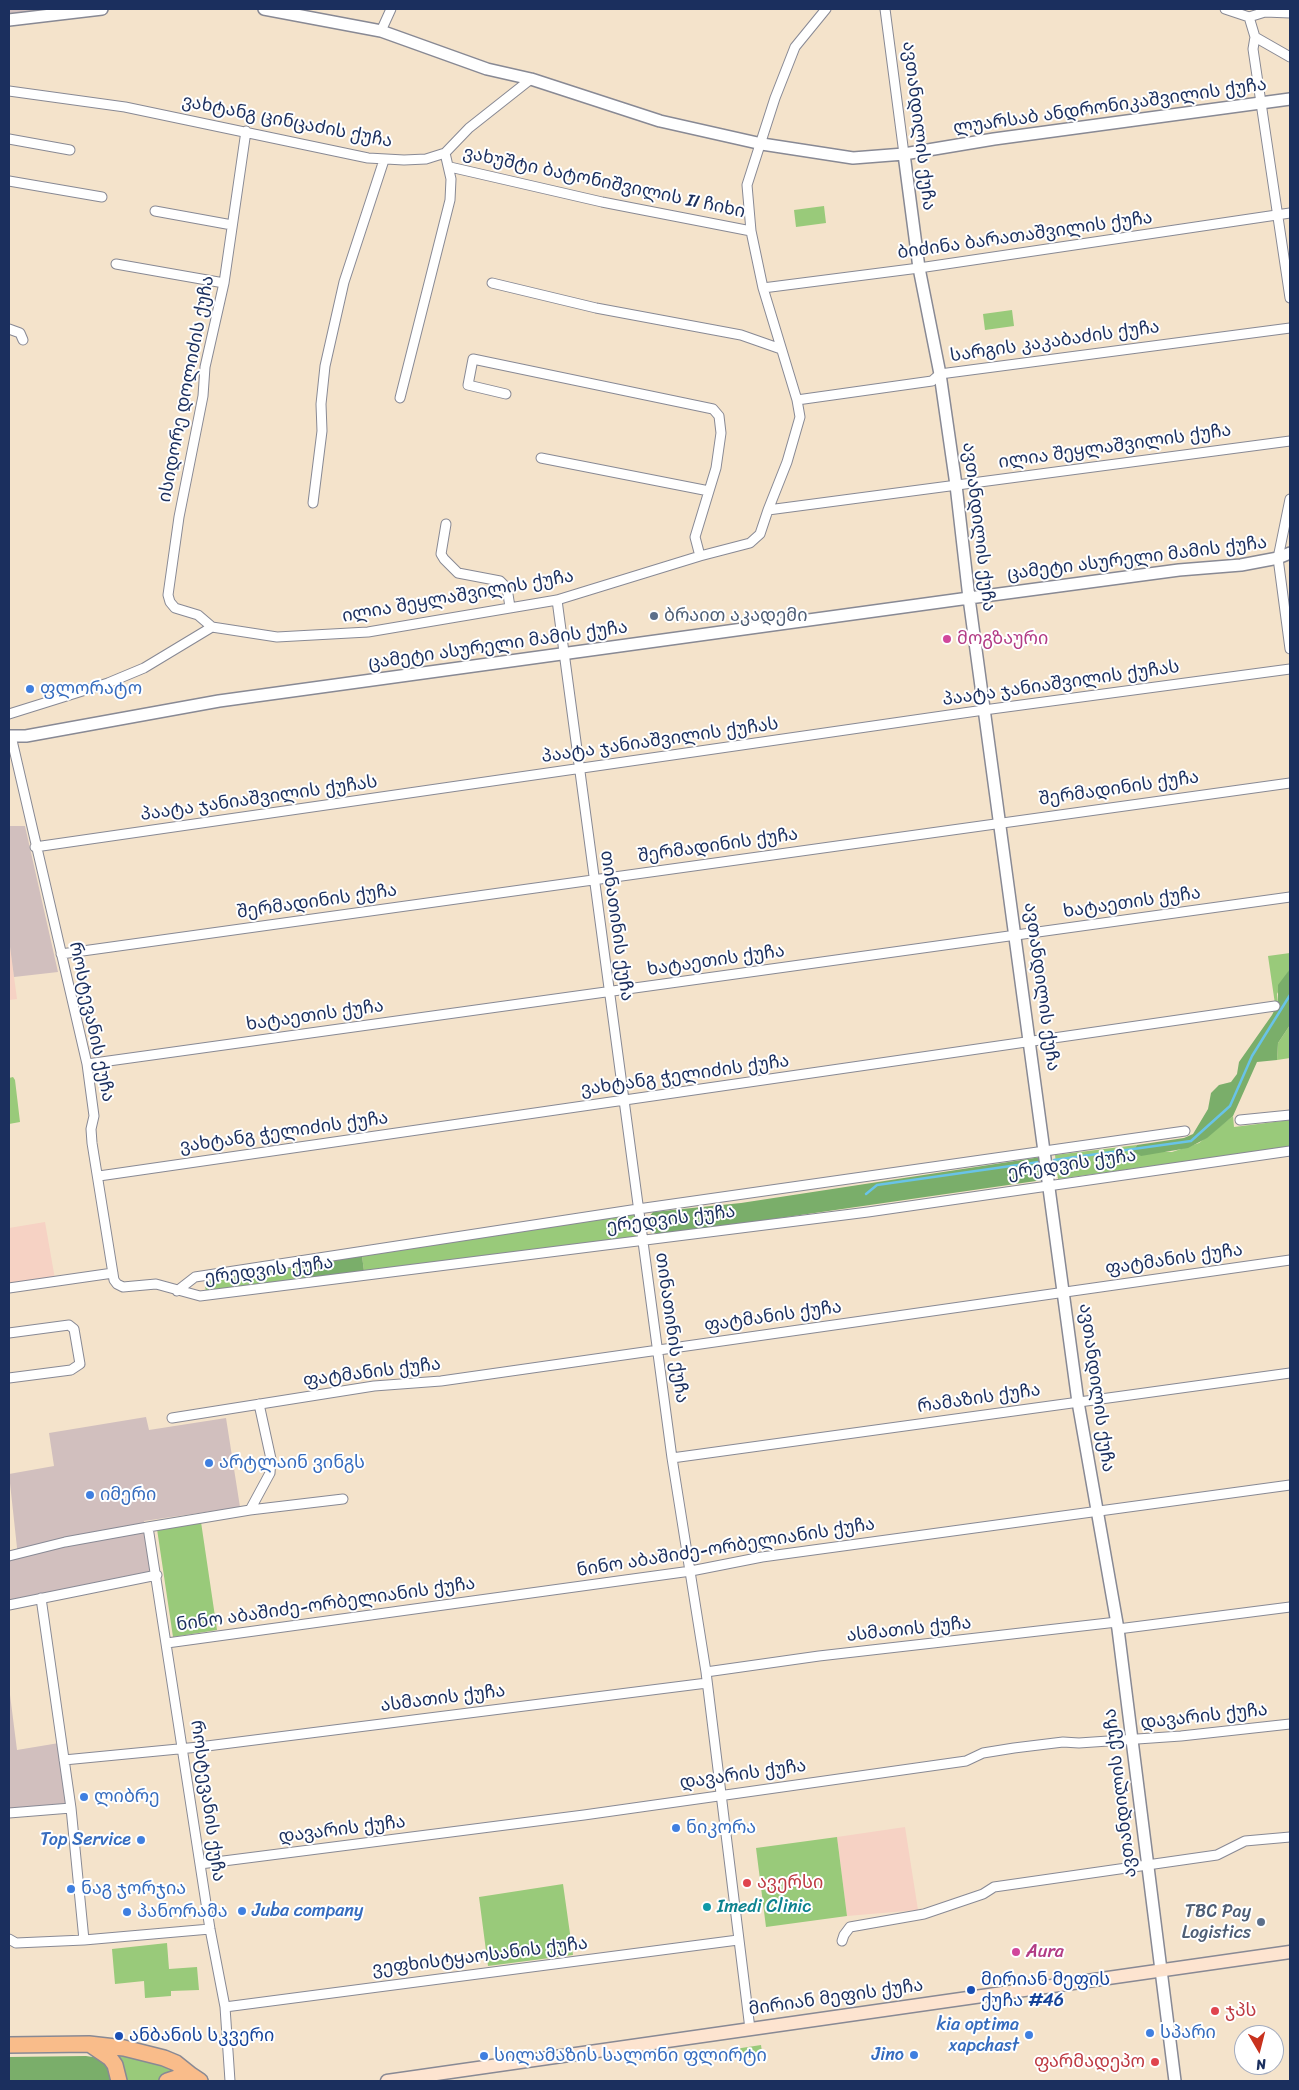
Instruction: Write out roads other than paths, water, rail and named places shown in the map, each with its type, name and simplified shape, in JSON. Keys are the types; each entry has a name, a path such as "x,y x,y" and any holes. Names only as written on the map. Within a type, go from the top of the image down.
{"main road":[{"name":"მირიან მეფის ქუჩა","path":"387,2081 1290,1952"},
{"path":"89,2044 110,2058 115,2065 119,2081"},
{"path":"9,2045 89,2044 142,2051 176,2063 198,2079"},
{"path":"167,2081 178,2076 198,2079"}],"street":[{"path":"9,20 102,9"},
{"name":"ლუარსაბ ანდრონიკაშვილის ქუჩა","path":"264,9 381,31 487,69 532,79 660,121 762,144 852,158 904,154 994,139 1290,99"},
{"path":"381,31 391,9"},
{"path":"768,510 787,462 800,417 797,400 763,288 751,231 747,185 762,144 775,98 795,47 811,24 826,9"},
{"name":"ავთანდილის ქუჩა","path":"885,9 919,268 940,374 956,485 969,598 1046,1152 1078,1402 1118,1625 1175,2081"},
{"path":"1225,9 1249,17 1265,12 1290,14"},
{"path":"1249,17 1255,37 1253,49 1263,102 1277,215 1290,298"},
{"path":"1255,37 1290,57"},
{"name":"ვახტანგ ცინცაძის ქუჩა","path":"9,91 125,107 384,160 426,160 445,153 470,128 532,79"},
{"name":"ისიდორე დოლიძის ქუჩა","path":"212,627 198,615 175,608 170,602 168,595 179,517 203,396 205,367 224,283 246,131"},
{"path":"9,139 70,150"},
{"path":"400,398 450,200 450,166 445,153"},
{"path":"312,503 322,431 321,404 326,366 344,282 384,160"},
{"name":"ვახუშტი ბატონიშვილის II ჩიხი","path":"450,166 602,202 751,231"},
{"path":"9,181 102,197"},
{"path":"155,211 232,225"},
{"name":"ბიძინა ბარათაშვილის ქუჩა","path":"763,288 919,268 1290,213"},
{"path":"116,264 224,283"},
{"path":"492,283 596,308 741,335 781,349"},
{"name":"სარგის კაკაბაძის ქუჩა","path":"797,400 932,381 940,374 1290,328"},
{"path":"9,329 20,332 23,340"},
{"path":"506,394 468,385 473,359 713,409 719,416 721,433 709,492 695,537 700,556"},
{"name":"ილია შეყლაშვილის ქუჩა","path":"212,627 278,637 359,633 557,600 700,556 750,543 760,534 768,510 1290,441"},
{"path":"541,458 709,492"},
{"path":"1290,499 1278,558 1290,650"},
{"path":"446,524 441,554 444,559 458,573 500,582 507,588 510,607"},
{"name":"ცამეტი ასურელი მამის ქუჩა","path":"10,736 26,736 219,701 969,598 1278,558 1290,553"},
{"name":"თინათინის ქუჩა","path":"557,600 578,769 672,1458 706,1672 719,1794 750,2029"},
{"path":"9,714 108,684 135,672 212,627"},
{"name":"პაატა ჯანიაშვილის ქუჩას","path":"35,847 984,710 1290,670"},
{"name":"როსტევანის ქუჩა","path":"10,736 87,1064 94,1116 91,1128 92,1143 99,1176 113,1272"},
{"name":"შერმადინის ქუჩა","path":"61,954 1290,783"},
{"name":"ხატაეთის ქუჩა","path":"87,1064 1290,897"},
{"name":"ვახტანგ ჭელიძის ქუჩა","path":"99,1176 1031,1043 1275,1006"},
{"path":"1240,1120 1290,1115"},
{"name":"ერედვის ქუჩა","path":"177,1291 195,1277 638,1209 1185,1131"},
{"name":"ერედვის ქუჩა","path":"177,1291 200,1296 868,1212 1049,1184 1290,1151"},
{"name":"ფატმანის ქუჩა","path":"172,1418 374,1386 442,1381 1290,1260"},
{"path":"9,1288 113,1272 116,1284 123,1287 156,1284 177,1291"},
{"path":"9,1333 65,1324 73,1327 80,1364 77,1368 9,1378"},
{"name":"რამაზის ქუჩა","path":"672,1458 1290,1373"},
{"path":"250,1510 270,1473 271,1458 259,1404"},
{"name":"ნინო აბაშიძე-ორბელიანის ქუჩა","path":"167,1644 691,1571 762,1557 1290,1485"},
{"path":"9,1556 66,1542 148,1527 250,1510 343,1499"},
{"name":"როსტევანის ქუჩა","path":"148,1527 157,1575 210,1929 225,2007 230,2081"},
{"path":"9,1605 157,1575"},
{"path":"41,1598 64,1760 84,1940"},
{"name":"ასმათის ქუჩა","path":"706,1672 819,1656 1290,1606"},
{"name":"ასმათის ქუჩა","path":"64,1760 183,1749 707,1684"},
{"name":"დავარის ქუჩა","path":"200,1864 575,1816 966,1760 983,1753 1014,1748 1063,1742 1132,1740 1290,1724"},
{"path":"9,1813 70,1808"},
{"path":"842,1941 850,1926 924,1914 983,1894 994,1888 1218,1855 1245,1841 1290,1837"},
{"path":"9,1939 16,1943 84,1940 210,1929"},
{"name":"ვეფხისტყაოსანის ქუჩა","path":"225,2007 738,1940"}],"waterway":[{"path":"1054,1160 1191,1141 1230,1106 1252,1056 1290,995"},
{"path":"866,1194 877,1185 1039,1162"}],"place":[{"name":"ბრაით აკადემი","path":"654,616"},
{"name":"მოგზაური","path":"947,639"},
{"name":"ფლორატო","path":"30,689"},
{"name":"არტლაინ ვინგს","path":"209,1463"},
{"name":"იმერი","path":"90,1495"},
{"name":"ლიბრე","path":"84,1797"},
{"name":"ნიკორა","path":"676,1828"},
{"name":"Top Service","path":"141,1840"},
{"name":"ავერსი","path":"747,1883"},
{"name":"ნაგ ჯორჯია","path":"71,1889"},
{"name":"Imedi Clinic","path":"707,1907"},
{"name":"Juba company","path":"242,1911"},
{"name":"პანორამა","path":"127,1912"},
{"name":"TBC Pay Logistics","path":"1261,1922"},
{"name":"Aura","path":"1016,1952"},
{"name":"მირიან მეფის ქუჩა #46","path":"971,1990"},
{"name":"ჯპს","path":"1215,2011"},
{"name":"სპარი","path":"1150,2033"},
{"name":"kia optima xapchast","path":"1029,2035"},
{"name":"ანბანის სკვერი","path":"119,2036"},
{"name":"Jino","path":"914,2055"},
{"name":"სილამაზის სალონი ფლირტი","path":"484,2056"},
{"name":"ფარმადეპო","path":"1155,2062"}]}
